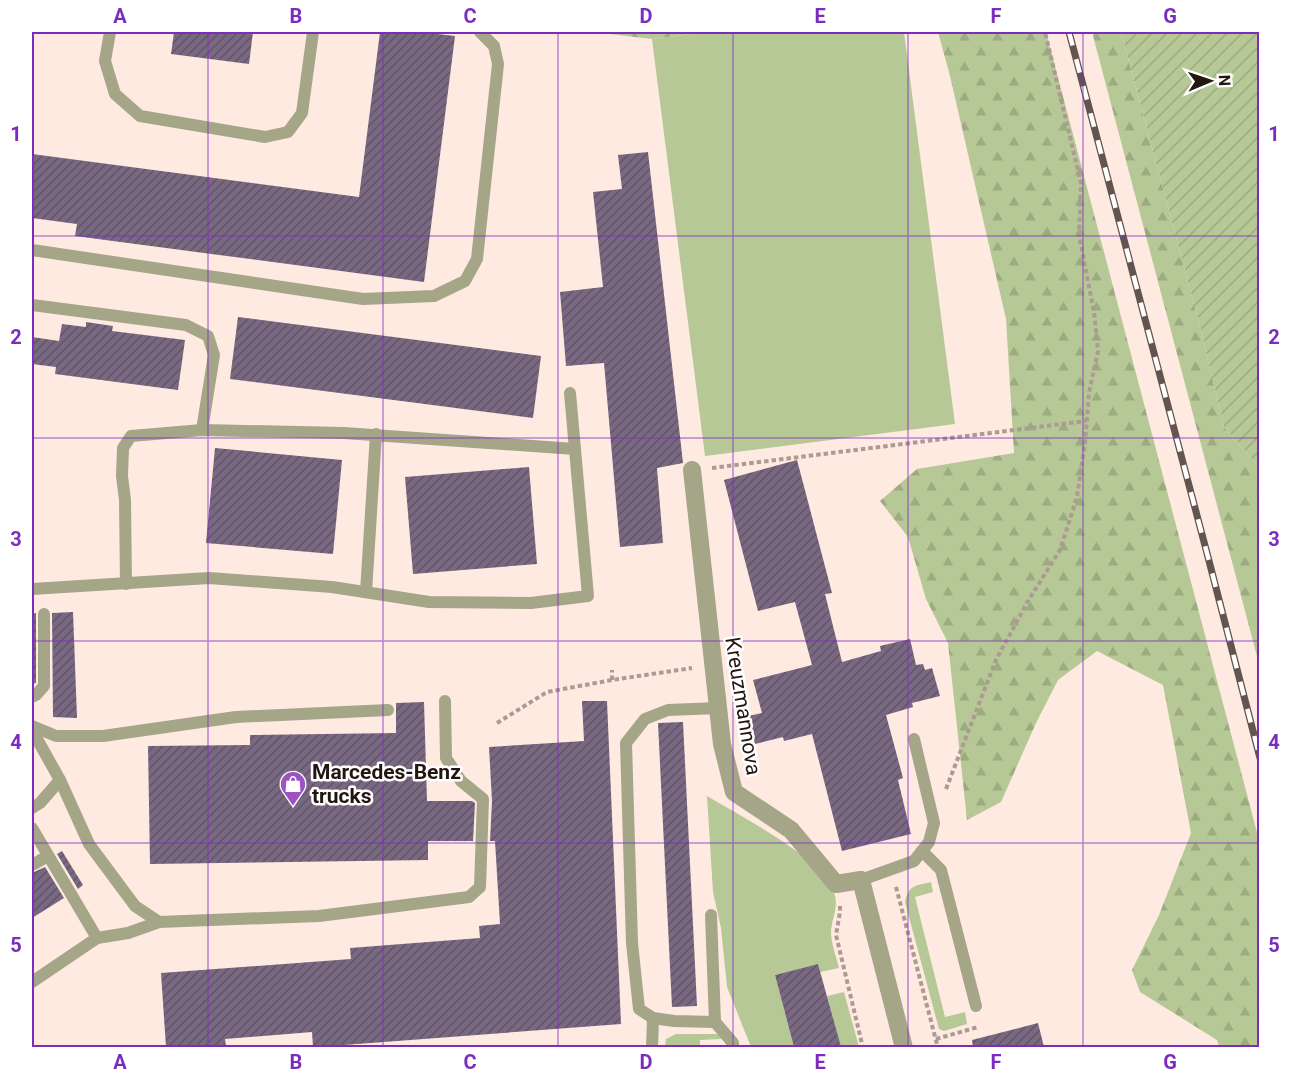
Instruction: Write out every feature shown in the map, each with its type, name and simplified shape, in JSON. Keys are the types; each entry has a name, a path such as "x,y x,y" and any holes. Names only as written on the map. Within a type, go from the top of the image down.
{"street":[{"name":"Kreuzmannova","path":"692,470 722,744 734,792 791,830 836,884"},
{"path":"836,884 861,880 904,1047"}],"lane":[{"path":"110,32 105,61 115,94 140,116 265,137 288,132 302,113 313,32"},
{"path":"32,250 363,299 434,296 465,281 477,259 498,64 494,46 480,32"},
{"path":"32,305 186,325 208,336 214,355 202,430"},
{"path":"32,589 209,578 332,587 429,602 531,603 588,596 570,393"},
{"path":"126,584 125,500 122,476 123,448 131,436 202,430 376,434 575,449"},
{"path":"366,592 376,434"},
{"path":"32,697 44,686 44,614"},
{"path":"32,982 97,938 128,933 159,922 319,916 469,897 480,887 483,800 462,781 446,758 445,701"},
{"path":"715,1022 653,1018 639,1009 632,943 626,743 645,718 668,710 718,708"},
{"path":"32,728 56,736 103,736 236,717 388,710"},
{"path":"32,728 60,780 89,844 135,906 159,922"},
{"path":"861,880 914,861 929,842 934,823 914,739"},
{"path":"32,808 40,803 60,780"},
{"path":"32,828 97,938"},
{"path":"922,851 941,870 976,1006"},
{"path":"32,865 48,856"},
{"path":"711,915 715,1022 733,1043 733,1047"},
{"path":"652,1047 653,1018"}],"path":[{"path":"934,823 996,660 1028,601 1060,550 1077,497 1089,393 1098,351 1094,312 1079,235 1081,183 1045,32"},
{"path":"692,470 1086,421"},
{"path":"497,723 547,692 713,665"},
{"path":"612,670 612,680"},
{"path":"891,869 938,1047"},
{"path":"836,884 840,912 836,935 863,1047"},
{"path":"936,1039 978,1028 976,1006"}],"green space":[{"path":"593,32 707,32 652,39"},
{"path":"707,32 904,32 955,424 705,456 652,39"},
{"path":"938,32 1046,32 1259,840 1259,1047 1219,1047 1217,1040 1140,992 1132,970 1159,915 1191,833 1163,685 1097,651 1058,680 1001,802 967,820 948,643 926,599 908,537 880,501 917,469 1014,453 1006,319"},
{"path":"1092,32 1121,32 1199,323 1224,427 1259,467 1259,664"},
{"path":"1121,32 1259,32 1259,467 1224,427 1199,323"},
{"path":"707,796 796,851 813,864 833,890 836,906 831,936 839,968 820,972 818,964 775,975 794,1047 751,1047 727,987 721,928 713,892"},
{"path":"931,882 933,892 915,897 945,1017 965,1012 967,1024 944,1031 939,1029 905,902 911,889"},
{"path":"844,992 859,1047 835,1047 840,1046 827,996"},
{"path":"676,1034 719,1034 721,1039 700,1040 700,1047 665,1048 666,1039"}],"building":[{"path":"174,32 253,32 249,64 171,54"},
{"path":"380,32 420,32 455,36 424,282 75,236 77,224 32,218 32,154 359,197"},
{"path":"648,152 683,463 657,468 663,543 620,547 604,363 566,366 560,292 603,287 593,192 622,189 618,155"},
{"path":"238,317 541,356 533,418 230,379"},
{"path":"86,322 113,326 112,331 185,340 178,390 55,374 56,367 32,364 32,337 59,341 62,324 86,327"},
{"path":"215,448 342,460 333,554 206,543"},
{"path":"797,460 832,593 825,594 842,662 881,651 880,646 910,639 916,665 923,664 925,670 932,668 940,696 912,703 913,707 886,715 903,778 898,780 911,834 842,851 812,734 784,741 783,737 755,744 748,716 762,713 753,680 812,665 795,602 758,611 724,480"},
{"path":"529,467 537,564 413,574 405,477"},
{"path":"73,612 77,718 53,717 52,613"},
{"path":"36,613 36,683 32,684 32,614"},
{"path":"582,701 607,701 621,1024 344,1045 344,1047 313,1047 312,1032 225,1039 226,1047 166,1047 161,973 351,959 350,948 480,938 479,926 500,924 495,841 490,841 492,801 489,747 584,741"},
{"path":"424,702 427,801 472,801 475,803 473,841 428,841 428,860 150,864 148,746 250,745 250,735 396,733 396,703"},
{"path":"683,722 697,1006 672,1007 658,723"},
{"path":"62,851 83,885 78,889 57,854"},
{"path":"45,867 64,898 32,918 32,873"},
{"path":"818,964 841,1047 794,1047 775,975"},
{"path":"1038,1023 1044,1047 973,1047 972,1040"}],"railway":[{"path":"1069,32 1260,758"}],"place":[{"name":"Marcedes-Benz trucks","path":"293,807"}]}
